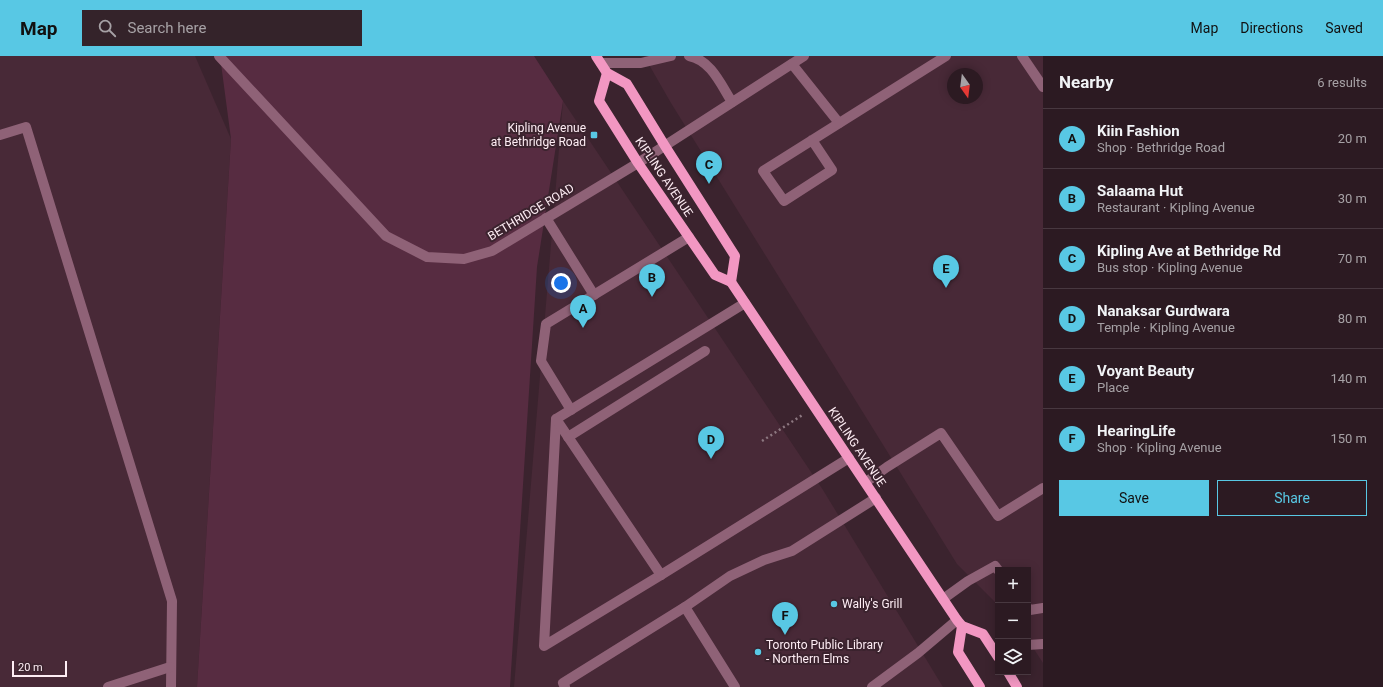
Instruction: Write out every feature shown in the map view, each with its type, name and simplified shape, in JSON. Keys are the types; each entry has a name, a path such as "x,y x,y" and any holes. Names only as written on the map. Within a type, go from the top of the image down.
{"main road":[{"path":"599,59 607,74"},
{"name":"KIPLING AVENUE","path":"731,282 735,256 627,84 607,74 599,102 638,163 715,276 731,282 959,623"},
{"path":"980,687 958,652 959,623 983,634 995,651"},
{"path":"1010,675 1017,687"}],"street":[{"name":"BETHRIDGE ROAD","path":"219,56 386,236 427,257 464,259 492,251 638,163 804,56"},
{"path":"599,59 641,63 671,56"},
{"path":"689,56 695,57 707,64 732,102"},
{"path":"812,140 832,170 784,201 763,171 812,140 839,123 946,56"},
{"path":"1022,56 1043,87"},
{"path":"792,64 839,123"},
{"path":"0,135 26,127 172,601 170,667 171,687"},
{"path":"546,218 594,295"},
{"path":"571,410 541,361 546,324 689,237"},
{"path":"556,418 745,303"},
{"path":"568,437 705,351"},
{"path":"556,418 661,575"},
{"path":"556,418 544,646 849,458"},
{"path":"866,482 940,433 998,516 1043,488"},
{"path":"565,687 563,683 685,607 730,576 764,560 792,551 876,498"},
{"path":"943,599 968,581 995,566 996,567"},
{"path":"685,607 735,687"},
{"path":"1031,610 1043,608"},
{"path":"872,687 959,623"},
{"path":"1031,645 1043,644"},
{"path":"108,687 170,667"}],"path":[{"path":"762,441 815,407"}],"shaded area":[{"path":"0,56 195,56 231,139 197,687 0,687"},
{"path":"220,56 534,56 563,101 537,267 510,687 197,687 231,139"},
{"path":"644,56 1043,56 1043,663 1031,645 1031,567 995,567 995,602 957,564 671,103"},
{"path":"563,101 823,490 943,687 514,687"}],"place":[{"name":"Kipling Avenue at Bethridge Road","path":"594,135"},
{"name":"Kipling Ave at Bethridge Rd","path":"709,184"},
{"name":"Voyant Beauty","path":"946,288"},
{"name":"Salaama Hut","path":"652,297"},
{"name":"Kiin Fashion","path":"583,328"},
{"name":"Nanaksar Gurdwara","path":"711,459"},
{"name":"Wally's Grill","path":"834,604"},
{"name":"HearingLife","path":"785,635"},
{"name":"Toronto Public Library - Northern Elms","path":"758,652"}]}
